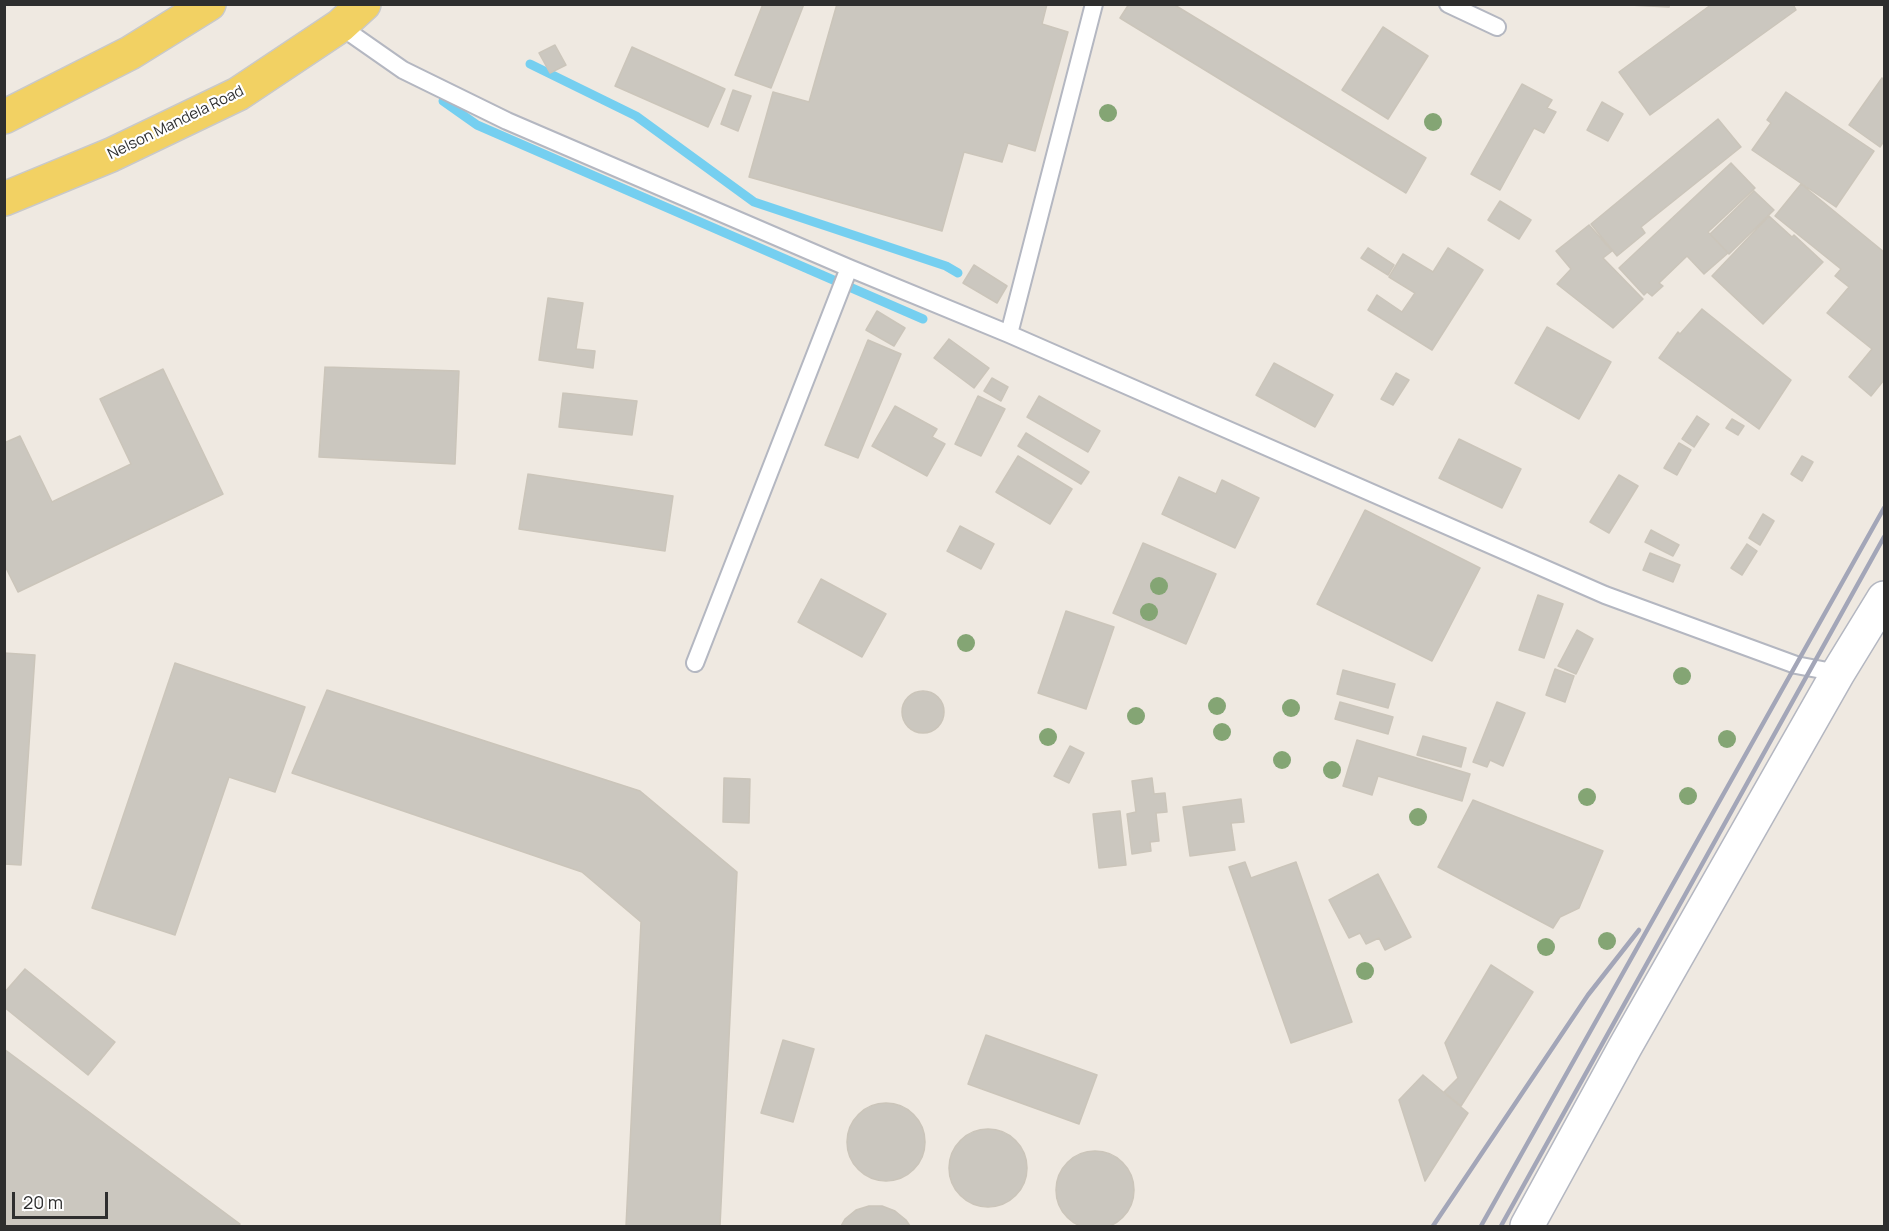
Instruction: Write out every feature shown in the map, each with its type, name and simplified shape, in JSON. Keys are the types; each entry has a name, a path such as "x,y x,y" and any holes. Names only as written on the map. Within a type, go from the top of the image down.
{"main road":[{"path":"7,111 130,53 210,4"},
{"name":"Nelson Mandela Road","path":"4,199 111,155 238,94 340,26 364,4"}],"street":[{"path":"1527,1227 1625,1047 1838,674 1884,598"}],"lane":[{"path":"1009,334 1094,4"},
{"path":"1448,4 1497,27"},
{"path":"340,26 403,70 507,121 1009,334 1605,595 1796,665 1838,674"},
{"path":"695,663 849,268"}],"building":[{"path":"763,4 804,4 771,88 735,75"},
{"path":"837,4 1047,4 1042,24 1068,32 1035,151 1008,143 1002,162 964,152 942,231 749,177 773,92 809,102"},
{"path":"1129,4 1173,4 1426,158 1406,193 1120,18"},
{"path":"1609,4 1670,4 1669,7"},
{"path":"1712,4 1793,4 1796,10 1650,115 1619,72"},
{"path":"1383,27 1428,56 1388,119 1342,90"},
{"path":"555,45 566,65 550,73 539,53"},
{"path":"632,47 725,89 708,127 615,86"},
{"path":"1882,78 1884,80 1884,141 1880,147 1849,125"},
{"path":"1522,84 1552,100 1547,108 1556,112 1544,133 1534,128 1500,190 1471,174"},
{"path":"733,90 751,96 738,131 721,124"},
{"path":"1786,92 1874,151 1836,207 1752,150 1771,123 1767,120"},
{"path":"1602,102 1623,114 1608,141 1587,130"},
{"path":"1718,119 1741,147 1641,227 1645,233 1617,256 1591,224"},
{"path":"1731,163 1755,188 1708,232 1728,253 1704,274 1687,256 1659,283 1663,286 1652,296 1647,292 1644,295 1619,268"},
{"path":"1801,184 1884,252 1884,380 1871,396 1849,377 1872,349 1827,313 1849,287 1835,276 1841,269 1775,216"},
{"path":"1754,191 1774,210 1729,254 1710,234"},
{"path":"1500,201 1531,220 1519,239 1488,220"},
{"path":"1769,216 1823,262 1763,324 1712,276"},
{"path":"1589,225 1612,251 1603,258 1643,299 1613,328 1557,284 1571,269 1556,251"},
{"path":"1368,248 1394,265 1388,275 1361,258"},
{"path":"1448,248 1483,270 1432,350 1368,310 1377,295 1402,312 1415,293 1389,277 1403,254 1433,272"},
{"path":"974,265 1007,286 997,303 963,283"},
{"path":"548,298 583,303 576,349 595,351 593,368 539,360"},
{"path":"1702,309 1791,380 1759,429 1659,358 1678,332 1680,334"},
{"path":"877,311 905,328 894,346 866,330"},
{"path":"1547,327 1611,362 1579,419 1515,383"},
{"path":"949,339 989,368 974,388 934,358"},
{"path":"868,340 901,354 858,458 825,445"},
{"path":"1274,363 1333,395 1315,427 1256,395"},
{"path":"325,367 459,371 455,464 319,457"},
{"path":"163,369 223,494 18,592 4,564 4,443 20,436 52,502 131,464 100,399"},
{"path":"1396,373 1409,380 1393,405 1381,399"},
{"path":"992,378 1008,387 1001,401 984,391"},
{"path":"563,393 637,401 632,435 559,427"},
{"path":"978,396 1005,409 981,456 955,444"},
{"path":"1039,396 1100,431 1088,452 1027,417"},
{"path":"895,406 937,429 932,437 945,444 927,476 872,446"},
{"path":"1697,416 1709,424 1694,447 1682,439"},
{"path":"1732,419 1744,426 1738,435 1726,428"},
{"path":"1026,433 1089,472 1081,484 1018,446"},
{"path":"1459,439 1521,469 1502,508 1439,478"},
{"path":"1679,443 1691,450 1677,475 1664,468"},
{"path":"1018,456 1072,489 1050,524 996,492"},
{"path":"1802,456 1813,462 1802,481 1791,474"},
{"path":"528,474 673,496 665,551 519,529"},
{"path":"1619,475 1638,486 1609,533 1590,522"},
{"path":"1179,477 1216,494 1222,480 1259,498 1235,548 1162,514"},
{"path":"1365,510 1480,568 1432,661 1317,604"},
{"path":"1763,514 1774,521 1760,545 1749,538"},
{"path":"960,526 994,544 981,569 947,551"},
{"path":"1651,530 1679,545 1673,556 1645,542"},
{"path":"1143,543 1216,574 1186,644 1113,613"},
{"path":"1747,544 1757,551 1742,575 1731,568"},
{"path":"1650,553 1680,565 1673,582 1643,570"},
{"path":"821,579 886,614 862,657 798,622"},
{"path":"1538,595 1563,604 1544,658 1519,650"},
{"path":"1066,611 1114,627 1086,709 1038,693"},
{"path":"1577,630 1593,639 1576,674 1558,666"},
{"path":"4,653 35,655 21,865 4,864"},
{"path":"175,663 305,707 275,792 229,777 175,935 92,908"},
{"path":"1555,669 1574,676 1565,702 1546,695"},
{"path":"1343,670 1395,684 1388,708 1337,694"},
{"path":"327,690 640,791 737,872 720,1226 626,1226 641,922 582,872 292,773"},
{"path":"923,691 938,697 944,712 938,727 923,733 908,727 902,712 908,697"},
{"path":"1340,702 1393,717 1388,734 1335,719"},
{"path":"1497,702 1525,713 1503,766 1490,760 1487,767 1473,762"},
{"path":"1423,736 1466,748 1461,767 1417,755"},
{"path":"1357,740 1470,774 1462,801 1378,776 1372,795 1343,786"},
{"path":"1070,746 1084,753 1069,783 1054,776"},
{"path":"724,778 750,779 749,823 723,822"},
{"path":"1152,778 1154,794 1165,793 1167,812 1156,813 1159,841 1150,842 1151,851 1132,854 1127,814 1136,812 1132,781"},
{"path":"1241,799 1244,822 1231,823 1235,850 1190,856 1183,807"},
{"path":"1473,800 1603,851 1579,908 1560,917 1553,928 1438,867"},
{"path":"1120,811 1126,865 1099,868 1093,814"},
{"path":"1245,862 1251,878 1296,862 1352,1022 1291,1043 1229,867"},
{"path":"1378,874 1411,937 1385,950 1379,938 1366,944 1360,933 1349,938 1329,900"},
{"path":"1491,965 1533,992 1461,1106 1444,1092 1458,1078 1445,1043"},
{"path":"25,969 115,1042 88,1075 4,1007 4,993"},
{"path":"986,1035 1097,1075 1079,1124 968,1084"},
{"path":"783,1040 814,1049 793,1122 761,1113"},
{"path":"4,1049 240,1224 238,1226 4,1226"},
{"path":"1423,1075 1468,1113 1425,1181 1399,1100"},
{"path":"886,1103 901,1106 914,1114 922,1127 925,1142 922,1157 914,1170 901,1178 886,1181 871,1178 858,1170 850,1157 847,1142 850,1127 858,1114 871,1106"},
{"path":"988,1129 1003,1132 1016,1140 1024,1153 1027,1168 1024,1183 1016,1196 1003,1204 988,1207 973,1204 960,1196 952,1183 949,1168 952,1153 960,1140 973,1132"},
{"path":"1095,1151 1110,1154 1127,1168 1134,1190 1131,1205 1117,1222 1095,1229 1080,1226 1063,1212 1056,1190 1059,1175 1073,1158"},
{"path":"869,1206 882,1206 895,1211 910,1226 841,1226 845,1219 856,1210"}],"waterway":[{"path":"530,64 636,116 754,202 946,266 958,273"},
{"path":"443,101 477,125 923,319"}],"railway":[{"path":"1481,1226 1884,508"},
{"path":"1501,1226 1884,537"},
{"path":"1433,1226 1588,995 1639,930"}]}
